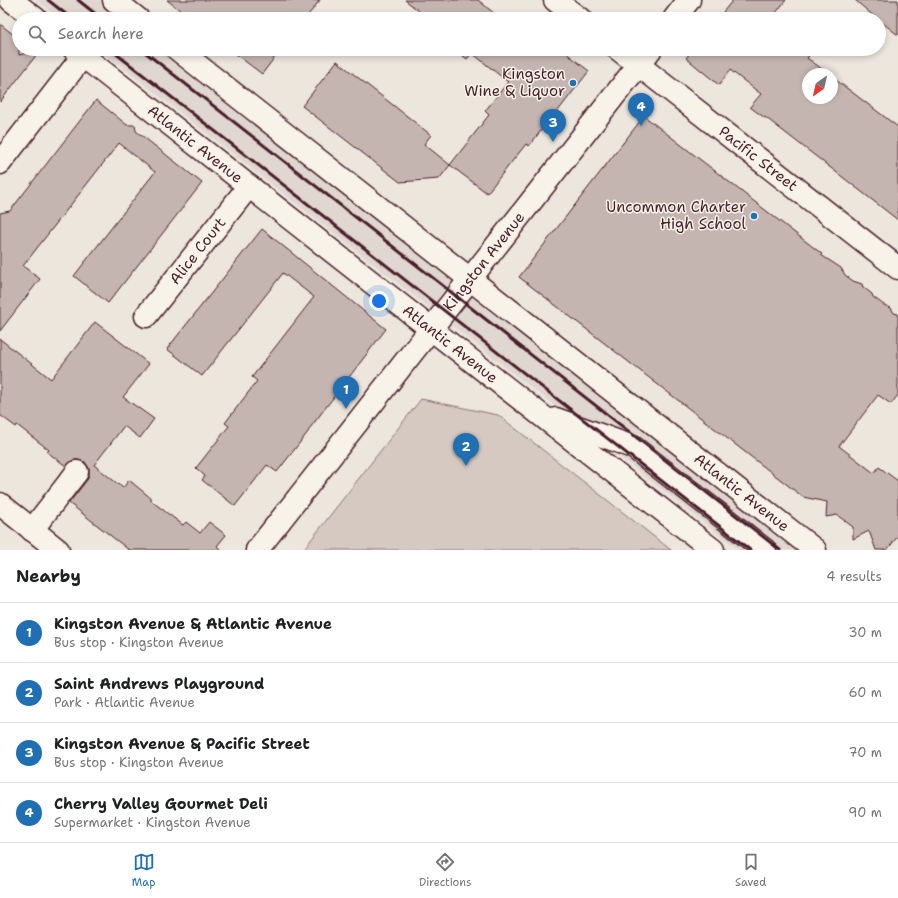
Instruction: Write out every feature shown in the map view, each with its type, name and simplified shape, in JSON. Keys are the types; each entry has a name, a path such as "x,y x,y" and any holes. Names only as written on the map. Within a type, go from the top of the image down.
{"main road":[{"path":"11,0 27,12"},
{"path":"114,0 129,12"},
{"path":"555,0 571,12"},
{"path":"680,12 689,0"},
{"path":"0,163 76,56"},
{"name":"Atlantic Avenue","path":"82,56 713,550"},
{"name":"Atlantic Avenue","path":"186,56 815,550"},
{"name":"Kingston Avenue","path":"258,550 644,57"},
{"name":"Pacific Street","path":"644,57 898,268"},
{"name":"Alice Court","path":"146,316 249,186"},
{"path":"538,413 633,447 765,550"},
{"path":"32,530 77,472"},
{"path":"0,504 58,550"}],"shaded area":[{"path":"36,0 99,0 114,12 52,12"},
{"path":"108,56 170,56 469,292 802,550 739,550"},
{"path":"421,399 498,415 671,550 303,550"}],"building":[{"path":"167,0 320,0 311,12 182,12"},
{"path":"405,0 478,0 493,12 420,12"},
{"path":"733,0 786,0 777,12 723,12"},
{"path":"855,0 898,0 898,35 886,26 886,12 869,12"},
{"path":"0,24 12,33 12,56 36,56 0,102"},
{"path":"238,56 276,56 262,74"},
{"path":"476,56 570,56 589,71 529,146 526,144 487,193 450,165 489,115 485,111 508,82"},
{"path":"688,56 809,56 807,58 821,68 802,68 802,104 838,104 838,82 898,127 898,220 750,107 761,94 730,70 719,85 686,58"},
{"path":"337,61 431,135 424,144 450,165 439,179 400,182 302,106"},
{"path":"96,100 127,125 135,125 136,131 202,183 108,303 74,276 155,172 119,143 23,266 40,279 0,331 0,213 10,211"},
{"path":"644,116 822,254 821,255 841,268 845,275 853,281 862,284 873,297 891,308 894,313 898,314 898,395 891,404 878,395 839,446 874,473 879,467 898,481 898,536 887,550 876,550 869,531 853,539 853,527 837,515 826,517 827,502 803,497 519,277"},
{"path":"262,229 386,329 277,472 267,465 235,506 202,480 205,476 196,468 229,426 225,423 257,381 252,377 314,297 283,273 202,376 167,349"},
{"path":"95,322 149,364 123,397 154,419 140,438 124,426 94,465 123,488 129,480 152,499 150,500 183,525 186,522 200,533 209,522 226,535 217,546 221,550 129,550 69,503 87,480 89,468 85,462 73,460 66,466 47,452 49,450 17,425 16,427 0,415 0,339 51,379"}],"railway":[{"path":"48,0 63,12"},
{"path":"78,0 93,12"},
{"path":"119,56 750,550"},
{"path":"150,56 780,550"}],"place":[{"name":"Kingston Wine & Liquor","path":"573,83"},
{"name":"Cherry Valley Gourmet Deli","path":"641,126"},
{"name":"Kingston Avenue & Pacific Street","path":"553,142"},
{"name":"Uncommon Charter High School","path":"754,216"},
{"name":"Kingston Avenue & Atlantic Avenue","path":"346,409"},
{"name":"Saint Andrews Playground","path":"466,466"}]}
